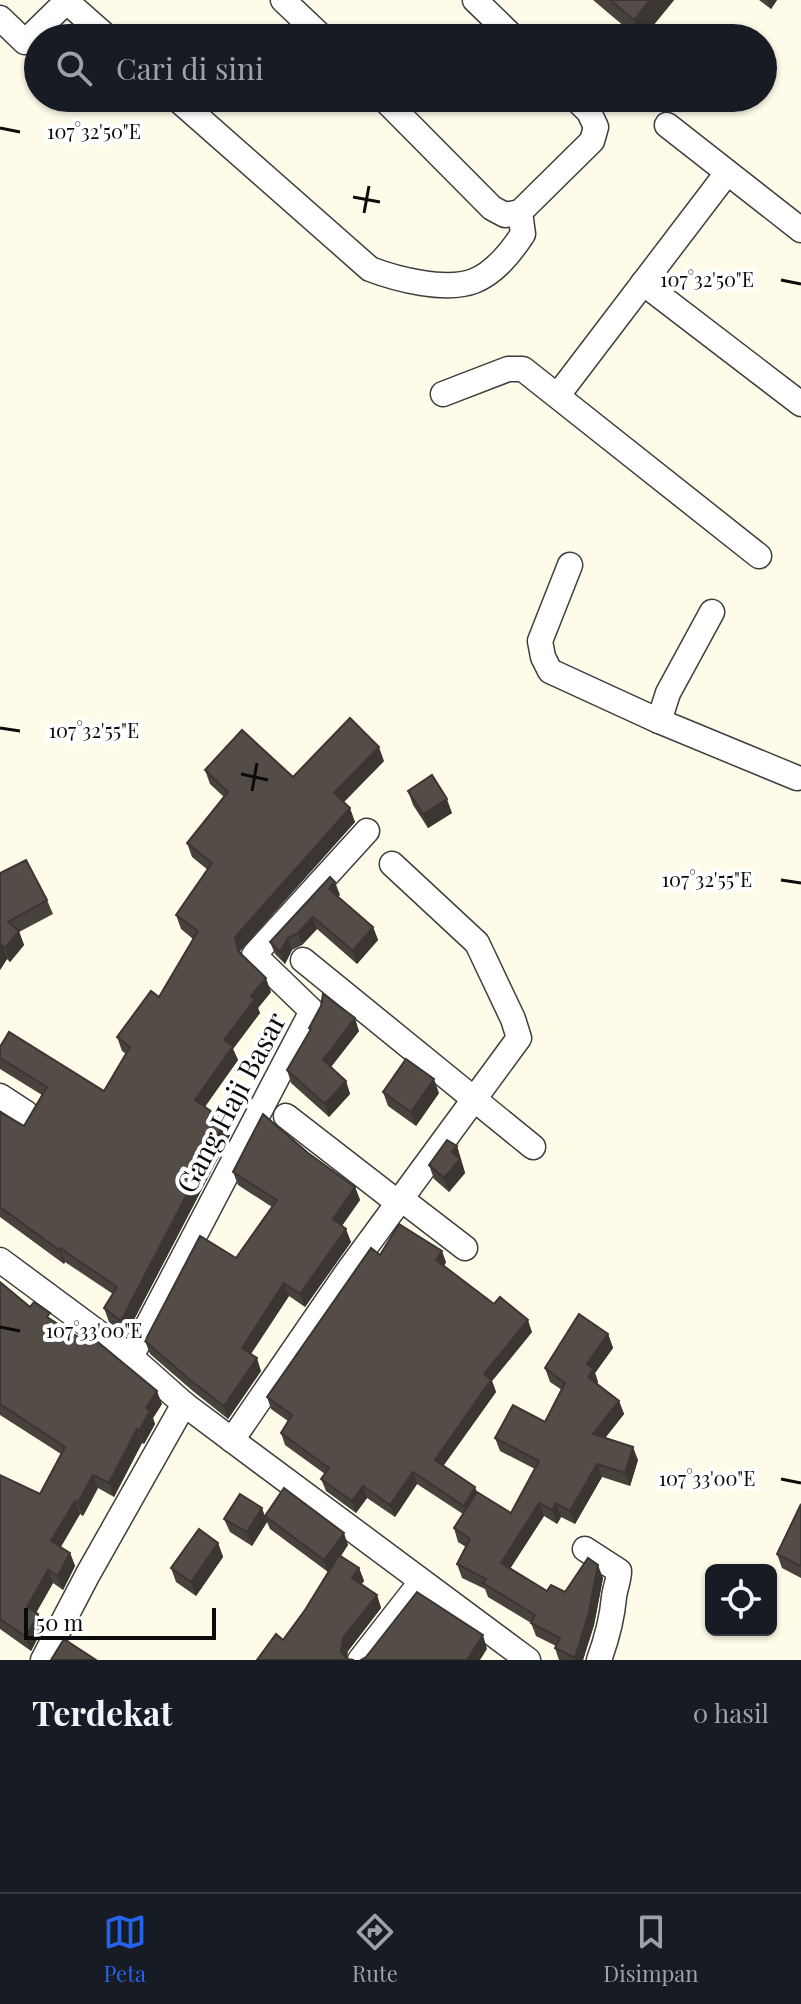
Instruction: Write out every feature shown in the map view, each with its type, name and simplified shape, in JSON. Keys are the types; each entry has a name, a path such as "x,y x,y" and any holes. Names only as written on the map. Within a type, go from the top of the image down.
{"street":[{"path":"283,0 308,24"},
{"path":"475,0 500,24"},
{"path":"43,24 67,1 92,24"},
{"path":"0,18 24,41"},
{"path":"192,112 370,269 395,279 442,284 472,282 490,272 513,249 523,234 520,212"},
{"path":"397,112 492,208 505,215 520,212 592,141 596,127 589,112"},
{"path":"667,125 801,230"},
{"path":"558,395 727,173"},
{"path":"643,283 801,404"},
{"path":"443,394 518,368 558,395 759,556"},
{"path":"570,565 540,641 550,671 659,721 800,777"},
{"path":"659,721 668,693 712,612"},
{"name":"Gang Haji Basar","path":"131,1357 312,1011 254,955 367,831"},
{"path":"232,1440 398,1200 517,1043 518,1032 477,943 392,864"},
{"path":"303,960 533,1147"},
{"path":"0,1096 26,1113"},
{"path":"286,1116 465,1248"},
{"path":"0,1260 131,1357 184,1404 528,1660"},
{"path":"43,1660 184,1404"},
{"path":"585,1549 619,1571 614,1613 599,1660"},
{"path":"360,1660 421,1582"}],"building":[{"path":"610,0 650,0 634,20"},
{"path":"350,718 379,747 334,793 350,808 235,937 238,951 266,978 251,996 255,999 224,1040 233,1046 195,1100 225,1121 121,1321 104,1308 117,1287 0,1207 0,1112 24,1126 47,1087 0,1058 0,1047 9,1032 104,1091 130,1047 117,1037 151,991 159,997 198,931 176,915 212,863 187,843 228,792 205,770 242,730 293,777"},
{"path":"432,775 447,799 423,814 408,791"},
{"path":"26,860 47,900 8,922 19,931 5,948 2,945 0,948 0,873"},
{"path":"330,877 335,882 329,889 373,927 353,951 313,917 298,933 288,938 280,952 270,942"},
{"path":"323,994 355,1018 323,1060 346,1081 325,1104 287,1070 311,1029"},
{"path":"406,1059 434,1079 411,1112 383,1092"},
{"path":"263,1114 308,1153 355,1187 333,1219 346,1229 300,1294 284,1283 242,1348 257,1358 224,1406 145,1341 200,1236 236,1258 277,1200 233,1172"},
{"path":"447,1140 457,1146 452,1152 460,1159 444,1178 429,1165"},
{"path":"399,1224 442,1251 436,1260 494,1304 500,1297 528,1320 484,1374 491,1380 435,1460 475,1487 464,1506 413,1472 390,1505 363,1486 352,1501 321,1479 329,1468 281,1433 292,1415 267,1397 371,1248 380,1255"},
{"path":"0,1282 30,1307 34,1302 50,1313 47,1317 83,1340 88,1334 157,1391 146,1408 150,1411 109,1483 93,1475 51,1541 70,1553 58,1576 48,1570 27,1607 38,1614 26,1637 0,1619 0,1475 40,1494 65,1447 0,1404"},
{"path":"579,1314 608,1334 587,1364 594,1369 588,1377 619,1401 593,1434 633,1447 625,1473 597,1464 570,1511 556,1503 552,1510 539,1503 501,1563 547,1591 551,1585 565,1592 588,1558 598,1565 589,1612 575,1658 555,1648 560,1638 531,1623 535,1615 483,1583 486,1579 457,1564 470,1539 454,1528 477,1492 511,1513 539,1461 495,1438 513,1405 545,1422 565,1383 545,1368"},
{"path":"284,1488 344,1533 324,1560 265,1516"},
{"path":"240,1494 262,1508 247,1532 224,1519"},
{"path":"801,1504 801,1566 777,1554"},
{"path":"199,1529 218,1543 191,1582 171,1568"},
{"path":"339,1555 359,1568 352,1578 377,1595 343,1638 341,1652 347,1659 354,1660 257,1660 276,1634 283,1640"},
{"path":"417,1592 483,1635 467,1660 361,1660 366,1657"},
{"path":"64,1639 96,1660 51,1660"}]}
